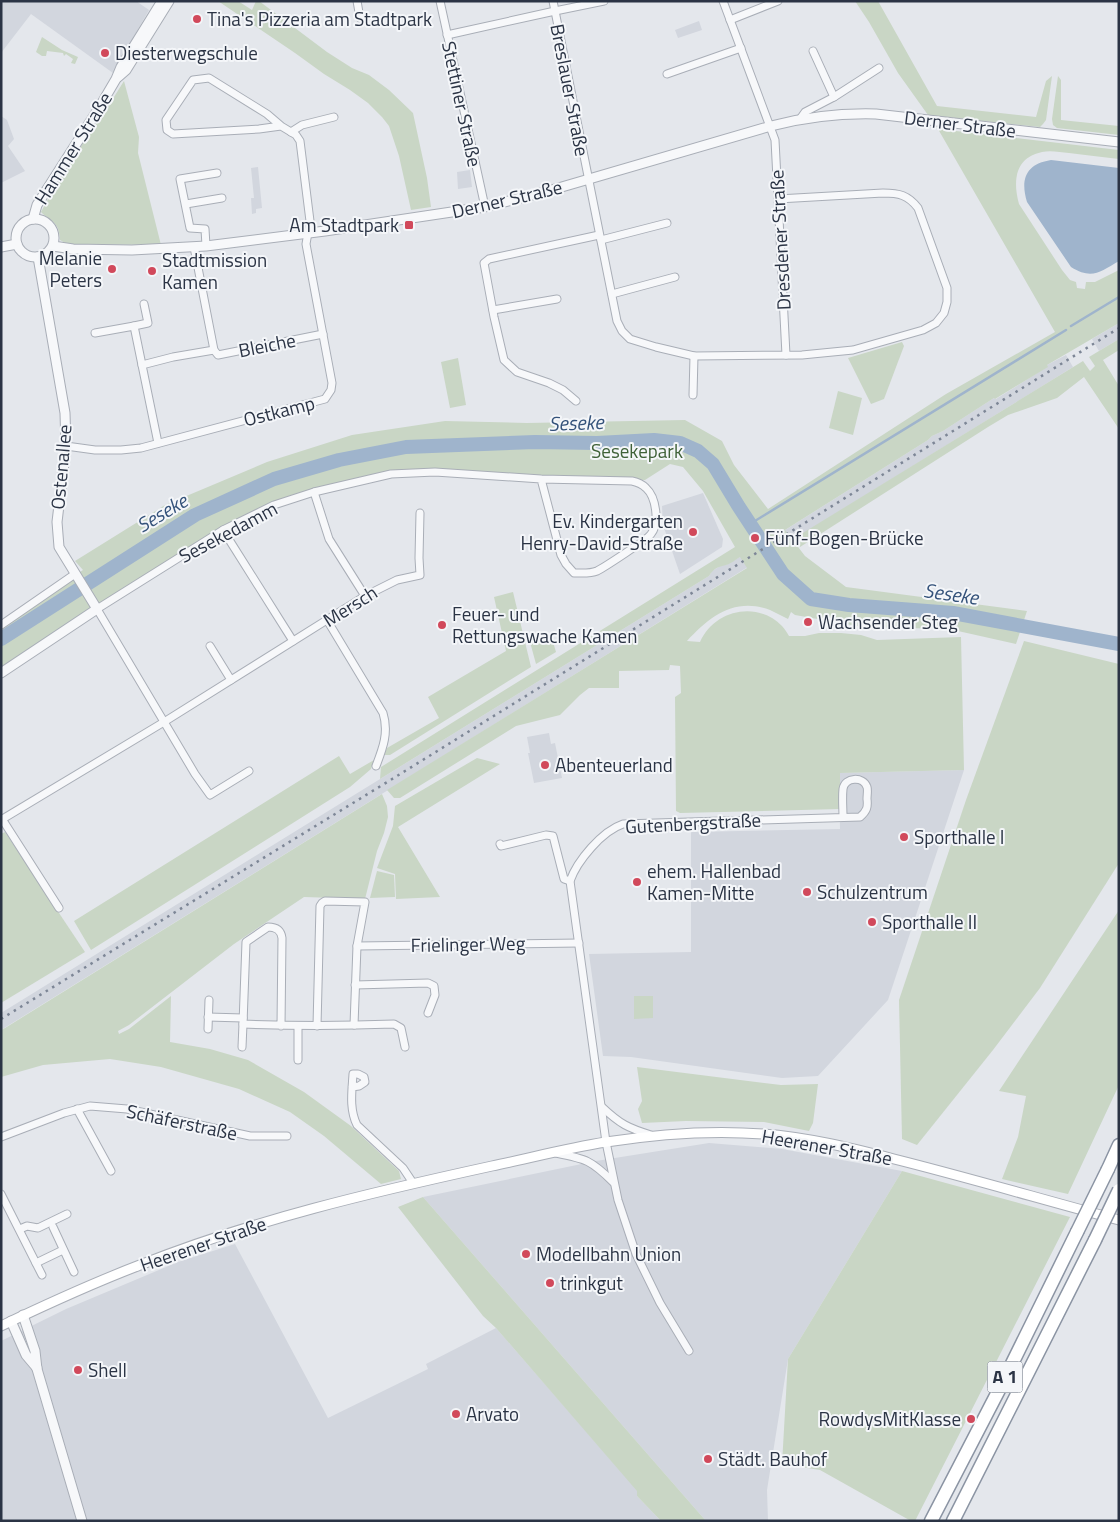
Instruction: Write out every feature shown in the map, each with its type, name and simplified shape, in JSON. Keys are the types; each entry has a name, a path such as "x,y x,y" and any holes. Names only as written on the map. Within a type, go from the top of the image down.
{"highway":[{"name":"A 1","path":"931,1521 1001,1386 1119,1145"},
{"name":"A 1","path":"953,1521 1119,1190"}],"main road":[{"name":"Heerener Straße","path":"1,1326 140,1264 223,1235 413,1183 554,1152 606,1142 653,1136 722,1132 801,1138 951,1173 1119,1220"}],"street":[{"name":"Hammer Straße","path":"34,219 37,205 99,108 121,67 162,1"},
{"name":"Hammer Straße","path":"116,79 126,70 169,1"},
{"path":"357,1 360,18"},
{"name":"Stettiner Straße","path":"440,1 485,207"},
{"name":"Breslauer Straße","path":"552,1 617,321 622,331 630,339 656,348 694,356 817,354 853,350 923,330 936,323 944,313 947,302 947,288 918,208 910,198 904,195 883,193 778,199"},
{"path":"447,35 604,1"},
{"name":"Dresdener Straße","path":"723,1 775,140 786,355"},
{"path":"730,20 778,1"},
{"path":"667,74 741,48"},
{"path":"813,51 834,97"},
{"name":"Derner Straße","path":"800,119 805,112 834,97 879,68"},
{"path":"281,126 181,134 169,132 165,124 193,80 209,78 267,114 281,126 296,135 300,141 310,221 308,233"},
{"name":"Derner Straße","path":"53,246 83,250 132,250 206,246 485,207 548,191 771,126 819,116 858,114 923,119 1119,142"},
{"path":"291,132 302,125 334,117"},
{"path":"206,246 205,229 190,228 180,179 217,173"},
{"path":"186,204 222,198"},
{"name":"Hammer Straße","path":"17,244 16,235 19,227 25,221 40,219 46,222 54,233 53,246"},
{"path":"576,401 563,390 516,372 504,360 484,263 489,259 667,223"},
{"name":"Ostkamp","path":"66,446 95,450 121,450 158,444 324,399 329,396 332,383 306,244 308,233"},
{"path":"1,247 17,244 25,254 31,257 38,257 44,255 53,246"},
{"name":"Bleiche","path":"194,247 214,350 218,355 323,334"},
{"name":"Ostenallee","path":"38,257 66,413 66,446 57,535 59,547 97,609"},
{"path":"612,294 675,277"},
{"path":"493,310 557,299"},
{"path":"95,333 148,323 144,304"},
{"path":"134,326 158,444"},
{"name":"Bleiche","path":"142,366 173,356 214,350"},
{"path":"693,395 694,356"},
{"name":"Sesekedamm","path":"1,673 97,609 223,530 274,505 314,492 391,474 435,472 541,480 638,482 651,494 656,510 656,525 651,535 596,571 574,573 561,555 541,480"},
{"path":"314,492 328,539 365,596"},
{"name":"Mersch","path":"2,820 164,722 365,596 397,580 420,575 420,513"},
{"path":"223,530 293,641"},
{"path":"1,625 77,578"},
{"path":"97,609 195,774 210,795 249,771"},
{"path":"327,620 383,713 386,725 385,737 376,766"},
{"path":"210,646 231,680"},
{"name":"Gutenbergstraße","path":"570,881 572,874 585,856 606,833 623,824 860,817 866,812 868,807 867,788 864,782 852,780 846,782 843,787 843,817"},
{"path":"2,820 59,908"},
{"path":"500,844 501,846 546,835 552,836 564,879 570,881 606,1142 614,1183 636,1254 660,1304 689,1351"},
{"path":"317,1026 320,906 325,901 365,902 357,946 354,1025"},
{"path":"242,1047 246,942 264,928 273,927 280,931 282,938 281,1026"},
{"name":"Frielinger Weg","path":"357,946 580,943"},
{"name":"Frielinger Weg","path":"355,985 428,983 434,986 435,995 428,1013"},
{"path":"208,1029 209,1000"},
{"path":"208,1017 281,1026 394,1024 401,1028 405,1047"},
{"path":"298,1026 298,1060"},
{"path":"352,1087 353,1116 357,1125 403,1168 413,1183"},
{"name":"Schäferstraße","path":"1,1137 77,1108 90,1106 127,1109 250,1136 287,1136"},
{"path":"602,1107 626,1127 653,1136"},
{"path":"77,1108 111,1172"},
{"path":"554,1152 589,1161 614,1183"},
{"path":"1,1195 42,1275"},
{"path":"20,1229 27,1226 38,1228 67,1214"},
{"path":"53,1227 74,1272"},
{"path":"36,1263 64,1250"},
{"path":"23,1316 82,1521"},
{"path":"11,1321 26,1354 37,1369"}],"shaded area":[{"name":"Diesterwegschule","path":"1,1 136,1 149,10 113,73 31,14 1,53"},
{"path":"699,21 702,30 678,38 675,30"},
{"path":"1,116 7,120 14,139 8,146 25,171 1,183"},
{"path":"258,167 262,208 256,209 256,213 252,214 251,198 254,198 251,168"},
{"path":"470,170 472,187 458,189 457,172"},
{"path":"1119,323 1119,339 1099,351 1092,339"},
{"path":"1066,355 1073,367 788,543 782,532 932,436"},
{"name":"Ev. Kindergarten Henry-David-Straße","path":"703,493 723,539 722,547 680,574 663,525 662,506"},
{"path":"745,554 751,565 1,1030 1,1013 709,576 712,571"},
{"name":"Abenteuerland","path":"549,733 551,744 555,743 562,778 534,783 527,737"},
{"name":"Schulzentrum","path":"964,770 888,1000 818,1076 782,1078 631,1057 603,1056 589,954 691,952 691,832 840,829 839,773"},
{"path":"709,1143 782,1149 902,1171 788,1359 767,1490 768,1521 706,1521 423,1197 596,1161"},
{"path":"235,1244 328,1418 428,1369 426,1364 496,1328 638,1491 637,1496 661,1521 1,1521 1,1341 66,1309 178,1262"}],"green space":[{"path":"218,1 238,1 252,10 256,1 259,1 327,52 352,68 369,75 389,90 413,113 427,178 431,207 411,210 399,156 389,126 368,103"},
{"name":"Sesekepark","path":"855,1 878,1 937,106 1036,117 1046,81 1052,76 1046,120 1040,127 946,117 956,131 1119,150 1119,159 1052,151 1033,155 1021,165 1016,179 1016,187 1019,204 1062,270 1070,280 1076,282 1077,288 1085,289 1086,282 1095,282 1119,270 1119,323 932,436 785,530 805,556 846,587 1027,611 1016,644 949,629 863,627 795,615 791,612 788,619 770,610 746,606 724,611 705,624 687,641 700,642 715,622 737,612 749,611 761,613 772,618 782,626 789,636 841,633 861,635 877,640 961,637 964,770 840,773 840,809 680,813 676,811 675,697 681,693 680,666 670,665 669,670 619,671 619,688 589,688 560,715 516,726 400,798 394,798 387,790 747,568 740,557 730,564 716,568 709,576 380,779 381,767 735,547 703,491 683,467 670,464 645,480 403,471 347,482 235,523 1,672 1,625 83,570 75,561 165,505 267,462 352,435 445,421 527,423 685,420 722,441 734,465 768,509 946,394 1055,332 938,129 898,73"},
{"path":"42,37 62,50 78,57 75,64 71,63 73,59 66,54 64,56 63,53 47,51 46,56 42,56 36,52"},
{"path":"1058,76 1061,80 1061,120 1119,126 1119,135 1057,128 1053,125 1052,119"},
{"path":"124,81 139,137 138,153 161,245 67,244 60,240 58,229 54,223 41,212 60,178"},
{"path":"1119,339 1119,350 1103,360 1119,386 1119,429 1084,377 1057,398 1008,415 800,547 793,539 1083,361 1090,371 1095,366 1089,357"},
{"path":"902,342 904,346 884,399 871,404 848,358"},
{"path":"458,358 466,405 450,408 441,362"},
{"path":"838,391 862,398 853,435 829,428"},
{"path":"513,592 531,667 390,755 384,755 387,748 439,718 428,697 506,651 494,597"},
{"path":"551,635 556,652 536,664 530,642"},
{"path":"1024,641 1119,664 1119,863 1040,988 917,1145 902,1139 899,1000 966,800"},
{"path":"339,756 350,774 374,760 371,769 350,787 91,950 74,921"},
{"path":"477,758 500,764 398,827 440,897 396,899 395,874 377,868 393,826 395,806"},
{"path":"382,794 387,806 388,817 365,899 304,897 234,944 129,1025 118,1031 119,1034 129,1029 171,996 170,1042 210,1049 248,1060 304,1092 351,1126 399,1171 401,1179 381,1184 324,1136 290,1112 239,1089 161,1067 110,1059 43,1065 1,1077 1,1030"},
{"path":"5,832 85,952 1,1003 1,834"},
{"path":"377,871 394,875 395,897 370,898"},
{"path":"1119,910 1119,1085 1068,1194 1002,1179 1018,1137 1026,1096 999,1091"},
{"path":"634,996 653,996 653,1018 634,1019"},
{"path":"637,1067 781,1085 818,1084 813,1123 809,1131 764,1122 686,1121 642,1123 638,1109 642,1101"},
{"path":"902,1171 1070,1217 915,1521 911,1521 820,1470 782,1464 788,1359"},
{"path":"423,1197 706,1521 661,1521 637,1496 637,1491 496,1328 483,1316 398,1207"}],"water":[{"path":"1051,160 1119,168 1119,261 1101,271 1090,274 1071,267 1027,202 1024,186 1027,174 1036,165"}],"waterway":[{"path":"1071,326 1119,297"},
{"path":"750,524 1066,330"},
{"name":"Seseke","path":"1,639 195,515 274,479 339,460 406,447 654,440 680,443 698,451 713,464 783,574 811,599 849,605 953,613 1119,644"}],"railway":[{"path":"1,1019 1119,328"}],"place":[{"name":"Tina's Pizzeria am Stadtpark","path":"197,19"},
{"name":"Diesterwegschule","path":"105,53"},
{"name":"Am Stadtpark","path":"409,225"},
{"name":"Melanie Peters","path":"112,269"},
{"name":"Stadtmission Kamen","path":"152,271"},
{"name":"Ev. Kindergarten Henry-David-Straße","path":"693,532"},
{"name":"Fünf-Bogen-Brücke","path":"755,538"},
{"name":"Wachsender Steg","path":"808,622"},
{"name":"Feuer- und Rettungswache Kamen","path":"442,625"},
{"name":"Abenteuerland","path":"545,765"},
{"name":"Sporthalle I","path":"904,837"},
{"name":"ehem. Hallenbad Kamen-Mitte","path":"637,882"},
{"name":"Schulzentrum","path":"807,892"},
{"name":"Sporthalle II","path":"872,922"},
{"name":"Modellbahn Union","path":"526,1254"},
{"name":"trinkgut","path":"550,1283"},
{"name":"Shell","path":"78,1370"},
{"name":"Arvato","path":"456,1414"},
{"name":"RowdysMitKlasse","path":"971,1419"},
{"name":"Städt. Bauhof","path":"708,1459"}]}
